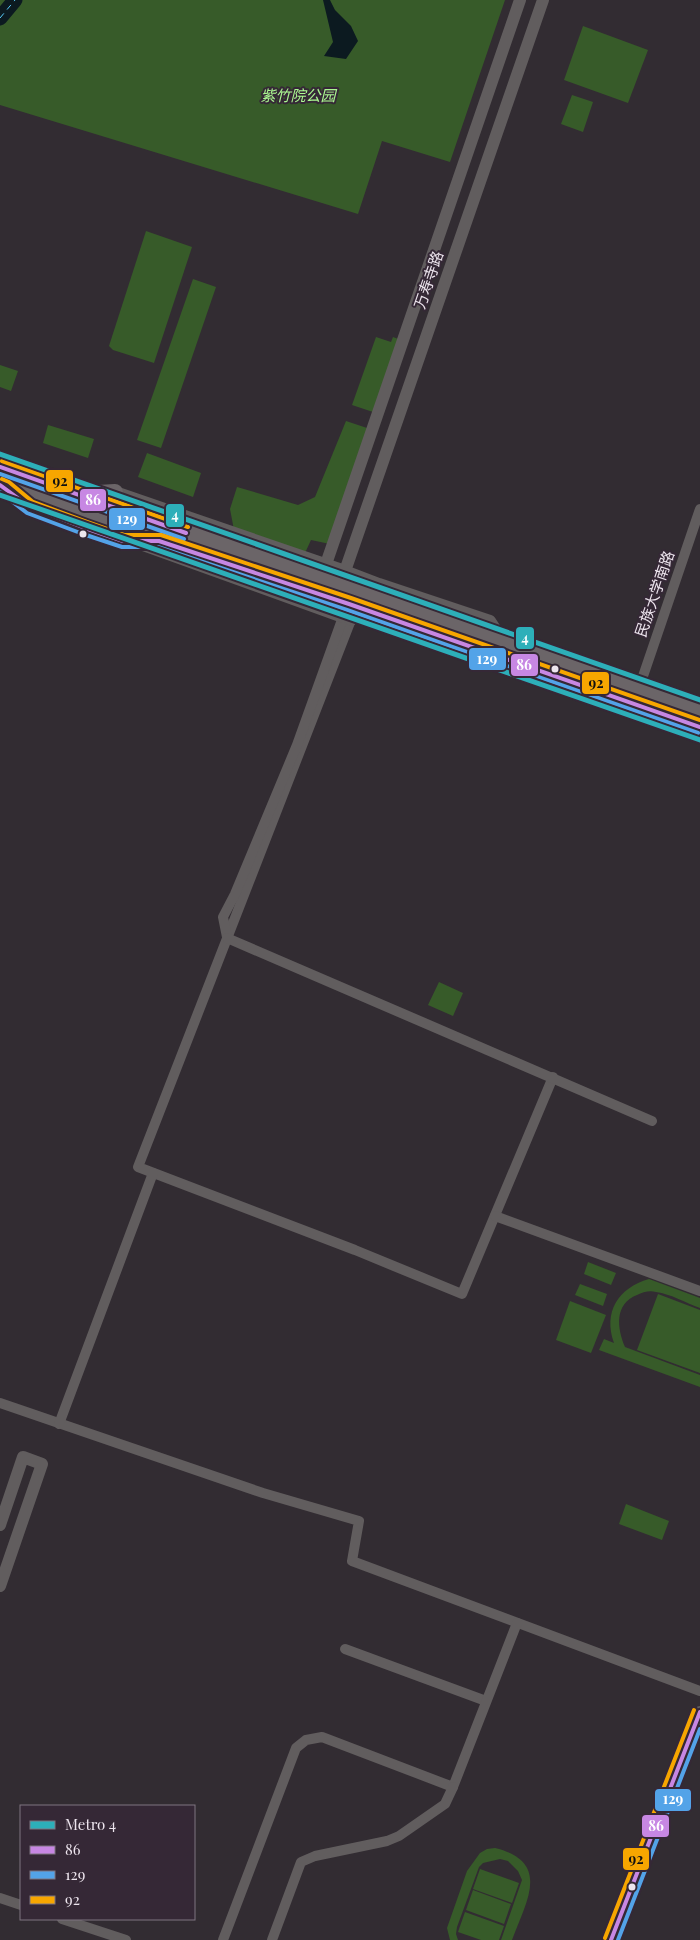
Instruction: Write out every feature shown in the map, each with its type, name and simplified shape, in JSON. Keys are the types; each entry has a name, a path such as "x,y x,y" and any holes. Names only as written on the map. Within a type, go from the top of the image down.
{"main road":[{"path":"0,467 76,495 344,602 503,641 700,710"},
{"path":"3,486 30,507"},
{"path":"3,486 159,541 344,602 700,727"},
{"path":"76,495 115,492"},
{"path":"135,542 159,541"}],"street":[{"name":"万寿寺路","path":"326,564 520,0"},
{"name":"万寿寺路","path":"345,570 543,0"},
{"path":"115,492 490,621 503,641"},
{"path":"30,507 123,541 135,542 344,602"},
{"name":"民族大学南路","path":"639,688 700,508"},
{"path":"326,564 344,602"},
{"path":"345,570 344,602 303,747 138,1167 355,1250 462,1294 553,1077"},
{"path":"227,938 553,1077 652,1122"},
{"path":"59,1424 153,1173"},
{"path":"495,1216 700,1291"},
{"path":"0,1403 263,1493 359,1521 352,1561 700,1691"},
{"path":"0,1525 23,1457 42,1464 5,1554 0,1586"},
{"path":"272,1940 301,1862 315,1856 387,1841 399,1836 445,1804 517,1623"},
{"path":"345,1649 486,1701"},
{"path":"610,1940 700,1712"},
{"path":"223,1940 296,1748 306,1740 322,1737 453,1787"},
{"path":"0,1898 20,1905"},
{"path":"65,1920 126,1940"}],"green space":[{"name":"紫竹院公园","path":"0,0 505,0 450,162 382,141 358,214 0,105"},
{"path":"583,26 648,50 628,103 564,80"},
{"path":"572,95 593,102 583,132 561,124"},
{"path":"146,231 192,247 154,363 113,350 109,346"},
{"path":"193,279 216,287 161,448 137,440"},
{"path":"376,337 391,342 393,337 401,340 376,413 352,405"},
{"path":"0,365 18,371 11,391 0,387"},
{"path":"346,421 370,429 330,544 311,540 305,553 234,530 230,509 237,487 298,505 315,497"},
{"path":"48,425 94,439 88,458 43,443"},
{"path":"147,453 201,473 193,497 138,477"},
{"path":"439,982 463,993 453,1016 428,1005"},
{"path":"588,1262 616,1273 611,1285 584,1274"},
{"path":"649,1279 700,1298 700,1308 654,1291 637,1295 624,1304 619,1317 620,1332 625,1347 700,1375 700,1387 599,1350 604,1339 614,1343 610,1321 612,1312 621,1295 629,1288"},
{"path":"580,1284 607,1294 603,1306 575,1295"},
{"path":"658,1294 700,1310 700,1373 637,1350"},
{"path":"570,1301 606,1315 591,1353 556,1340"},
{"path":"626,1504 669,1521 662,1540 619,1524"},
{"path":"495,1848 513,1854 524,1863 529,1873 528,1898 512,1940 501,1940 522,1880 518,1871 508,1861 500,1859 483,1863 479,1867 457,1927 456,1934 458,1940 450,1940 447,1928 467,1871 480,1853 487,1849"},
{"path":"480,1869 519,1883 512,1903 473,1889"},
{"path":"473,1890 511,1904 504,1924 466,1910"},
{"path":"465,1912 504,1926 499,1940 481,1940 458,1932"}],"shaded area":[{"path":"323,0 330,0 335,10 351,26 358,41 346,59 324,56 333,42"}],"waterway":[{"path":"0,18 15,0"}],"ferry route":[{"path":"0,18 15,0"}],"metro line":[{"name":"4","path":"0,454 700,700"},
{"name":"4","path":"0,495 700,740"}],"transit line":[{"name":"92","path":"2,461 188,527"},
{"name":"86","path":"0,467 186,533"},
{"name":"129","path":"0,474 184,539"},
{"name":"92","path":"2,479 9,482 33,502 124,535 161,535 351,598 700,720"},
{"name":"86","path":"0,485 30,507 85,528 123,541 159,541 349,604 700,727"},
{"name":"129","path":"0,492 27,513 83,534 122,547 158,547 347,610 698,733"},
{"name":"92","path":"605,1938 694,1710"},
{"name":"86","path":"611,1940 700,1712"},
{"name":"129","path":"618,1940 700,1729"}]}
